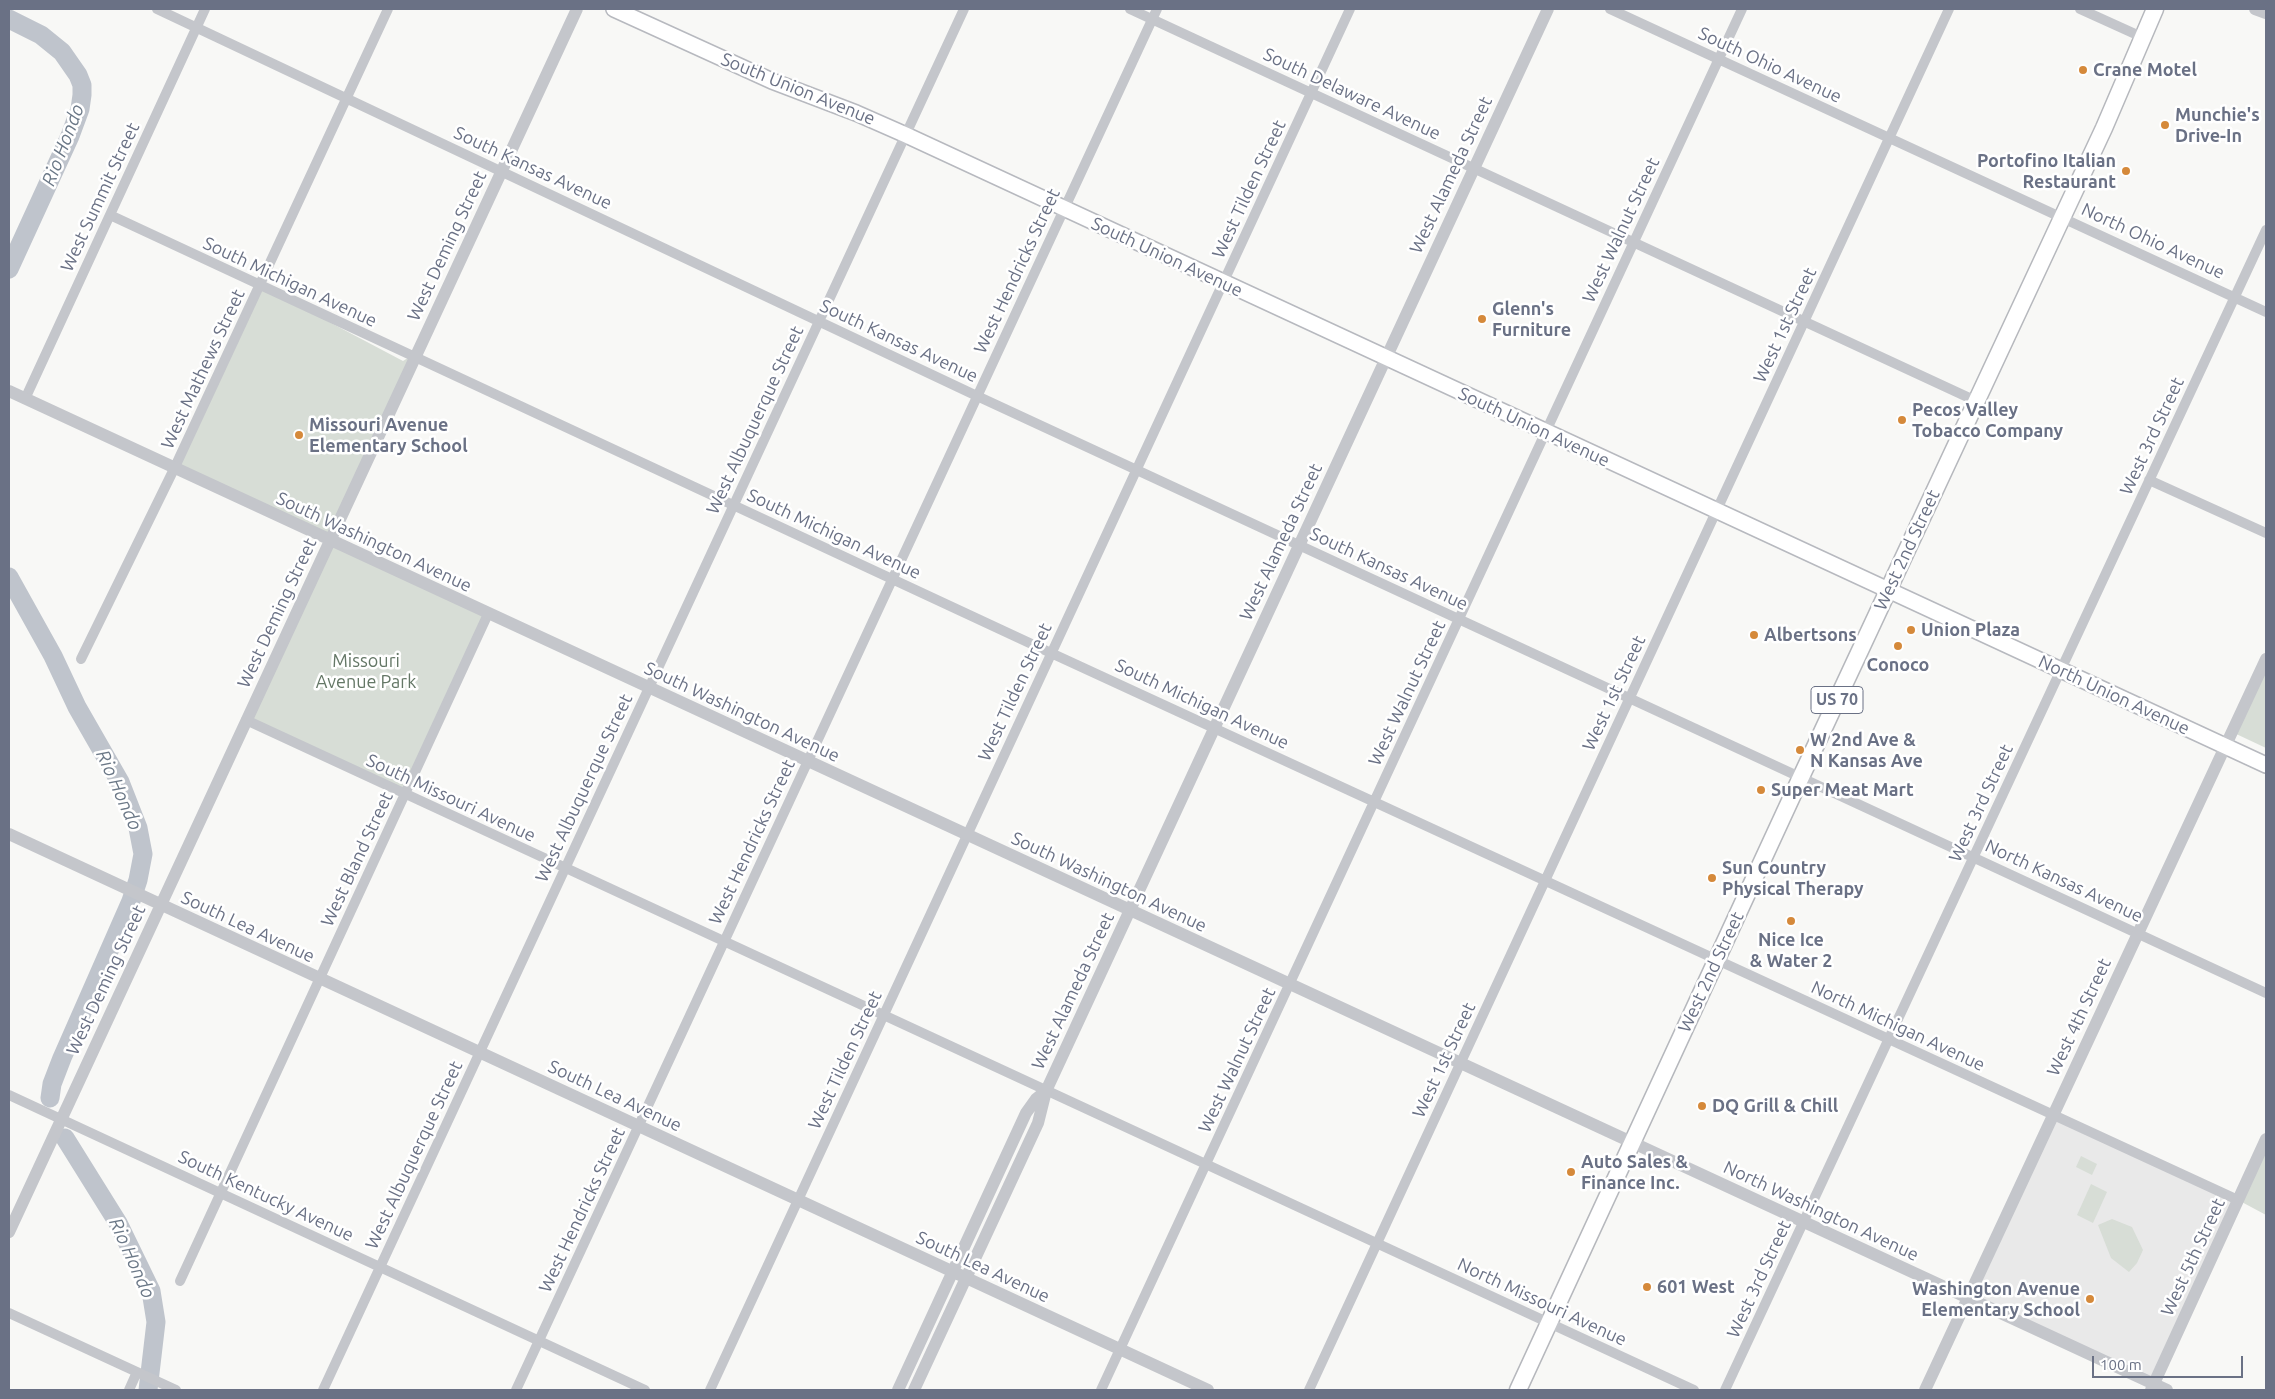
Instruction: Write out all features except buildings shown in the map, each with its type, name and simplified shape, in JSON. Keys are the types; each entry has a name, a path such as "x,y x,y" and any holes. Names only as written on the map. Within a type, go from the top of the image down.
{"main road":[{"name":"South Union Avenue","path":"614,9 765,78 856,113 906,135 1717,511"},
{"name":"West 2nd Street","path":"1518,1390 2062,217 2144,38 2155,9"},
{"name":"North Union Avenue","path":"1717,511 2266,765"}],"street":[{"name":"South Kansas Avenue","path":"157,9 977,396 1629,699"},
{"name":"West Summit Street","path":"24,399 205,9"},
{"name":"West Mathews Street","path":"81,659 174,469 388,9"},
{"name":"West Deming Street","path":"9,1232 577,9"},
{"name":"West Albuquerque Street","path":"323,1390 964,9"},
{"name":"South Delaware Avenue","path":"1130,9 1805,320 1976,401"},
{"name":"West Hendricks Street","path":"516,1390 1157,9"},
{"name":"West Tilden Street","path":"710,1390 1350,9"},
{"name":"West Alameda Street","path":"914,1390 1038,1123 1046,1091 1548,9"},
{"name":"South Ohio Avenue","path":"1610,9 1889,138"},
{"name":"West Walnut Street","path":"1102,1390 1742,9"},
{"name":"West 1st Street","path":"1309,1390 1949,9"},
{"path":"2080,9 2144,38"},
{"path":"2255,9 2266,14"},
{"name":"North Ohio Avenue","path":"1889,138 2266,312"},
{"name":"South Michigan Avenue","path":"110,215 1051,654 1214,727 1545,881"},
{"name":"West 3rd Street","path":"1725,1390 2266,230"},
{"name":"South Washington Avenue","path":"9,391 1460,1064"},
{"path":"2149,480 2266,533"},
{"name":"West Bland Street","path":"180,1282 488,614"},
{"name":"West 4th Street","path":"1926,1390 2052,1115 2266,659"},
{"name":"North Kansas Avenue","path":"1629,699 2266,993"},
{"name":"South Missouri Avenue","path":"246,720 1377,1244"},
{"name":"South Lea Avenue","path":"9,834 1208,1390"},
{"name":"North Michigan Avenue","path":"1545,881 2238,1200"},
{"name":"North Washington Avenue","path":"1460,1064 1968,1298 2152,1387 2167,1390"},
{"name":"West Alameda Street","path":"898,1390 1026,1113 1036,1099 1046,1091"},
{"name":"South Kentucky Avenue","path":"9,1095 645,1390"},
{"name":"West 5th Street","path":"2152,1387 2266,1139"},
{"name":"North Missouri Avenue","path":"1377,1244 1694,1390"},
{"path":"9,1313 176,1390"},
{"path":"129,1390 137,1372"}],"shaded area":[{"path":"2053,1115 2238,1200 2153,1384 1968,1298"}],"green space":[{"path":"263,287 403,361 411,356 328,534 180,466"},
{"name":"Missouri Avenue Park","path":"330,541 488,614 405,794 246,720"},
{"path":"2266,659 2266,748 2232,732"},
{"path":"2266,1139 2266,1215 2238,1200"},
{"path":"2081,1156 2097,1164 2092,1175 2076,1167"},
{"path":"2091,1184 2107,1192 2093,1223 2077,1215"},
{"path":"2112,1219 2132,1227 2143,1250 2137,1263 2129,1272 2111,1258 2098,1225"}],"waterway":[{"name":"Rio Hondo","path":"9,19 41,35 62,52 78,75 82,85 80,109 70,136 9,269"},
{"name":"Rio Hondo","path":"9,577 53,656 77,707 120,782 138,828 143,854 138,880 131,901 62,1058 52,1084 50,1098"},
{"name":"Rio Hondo","path":"65,1138 118,1223 151,1291 156,1322 148,1390"}],"place":[{"name":"Crane Motel","path":"2083,70"},
{"name":"Munchie's Drive-In","path":"2165,125"},
{"name":"Portofino Italian Restaurant","path":"2126,171"},
{"name":"Glenn's Furniture","path":"1482,319"},
{"name":"Pecos Valley Tobacco Company","path":"1902,420"},
{"name":"Missouri Avenue Elementary School","path":"299,435"},
{"name":"Union Plaza","path":"1911,630"},
{"name":"Albertsons","path":"1754,635"},
{"name":"Conoco","path":"1898,646"},
{"name":"W 2nd Ave & N Kansas Ave","path":"1800,750"},
{"name":"Super Meat Mart","path":"1761,790"},
{"name":"Sun Country Physical Therapy","path":"1712,878"},
{"name":"Nice Ice & Water 2","path":"1791,921"},
{"name":"DQ Grill & Chill","path":"1702,1106"},
{"name":"Auto Sales & Finance Inc.","path":"1571,1172"},
{"name":"601 West","path":"1647,1287"},
{"name":"Washington Avenue Elementary School","path":"2090,1299"}]}
